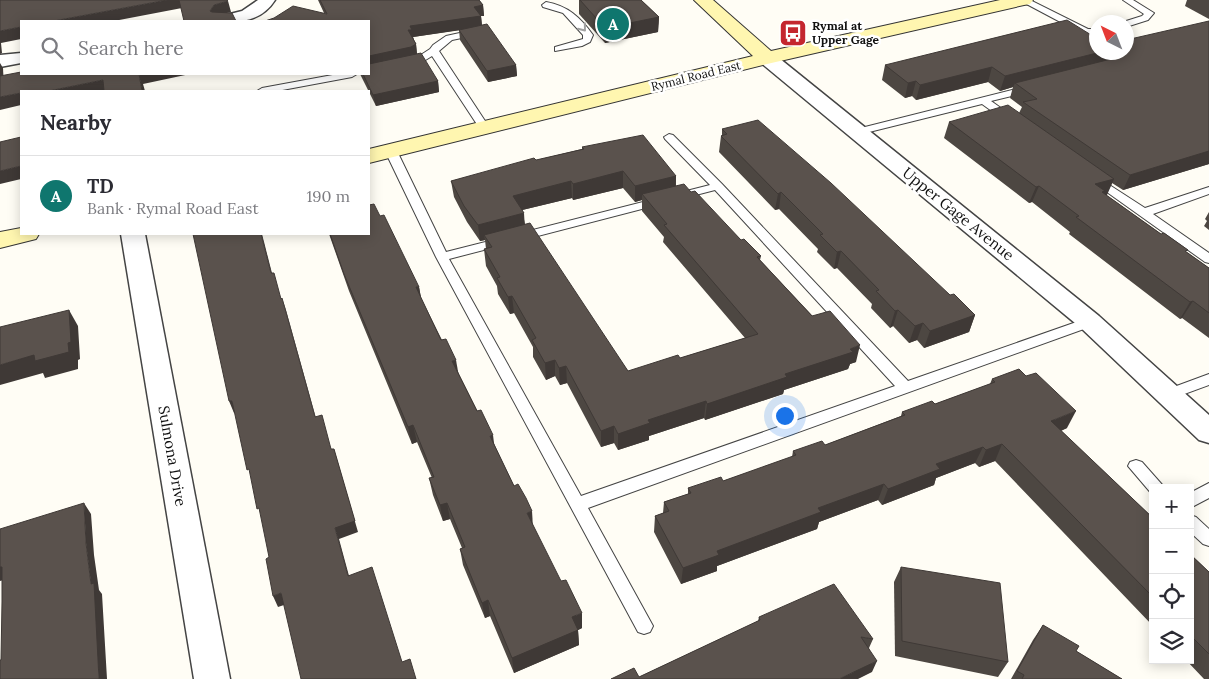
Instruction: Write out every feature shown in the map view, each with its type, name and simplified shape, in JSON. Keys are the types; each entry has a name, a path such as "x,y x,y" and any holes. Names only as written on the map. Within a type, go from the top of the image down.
{"main road":[{"name":"Upper Gage Avenue","path":"703,0 767,58"},
{"name":"Rymal Road East","path":"370,156 767,58 1023,0"},
{"path":"0,240 22,235"}],"street":[{"path":"229,20 239,18 259,9 267,0"},
{"path":"0,61 20,58"},
{"name":"Upper Gage Avenue","path":"767,58 1090,322 1209,432"},
{"name":"Sulmona Drive","path":"133,235 212,679"}],"lane":[{"path":"1023,0 1089,32"},
{"path":"1127,0 1149,13 1145,18 1134,21"},
{"path":"546,5 560,7 568,12 588,35 588,40 558,49"},
{"path":"370,71 416,62 434,51 436,47 449,38 485,31"},
{"path":"434,51 484,128"},
{"path":"267,90 347,75"},
{"path":"857,132 1039,86"},
{"path":"982,100 1023,128"},
{"path":"669,137 718,186 905,387"},
{"path":"391,151 442,257 576,505 644,626"},
{"path":"1087,173 1209,259"},
{"path":"442,257 718,186"},
{"path":"1143,213 1209,190"},
{"path":"576,505 1090,322"},
{"path":"1168,395 1209,379"},
{"path":"1136,466 1153,484"},
{"path":"1194,499 1209,490"},
{"path":"1194,526 1209,539"}],"building":[{"path":"0,0 167,0 59,20 20,20 20,27 0,31"},
{"path":"179,0 227,0 214,5 210,11 232,13 236,20 184,20"},
{"path":"320,0 479,0 483,5 474,7 481,16 410,26 412,30 408,30 416,44 411,47 370,56 370,20 268,20 293,6 327,14"},
{"path":"580,0 641,0 659,17 605,28"},
{"path":"1067,20 1089,34 1089,55 1005,76 992,67 920,85 916,81 908,83 885,65"},
{"path":"1209,21 1209,151 1130,175 1023,102 1037,99 1015,83 1107,60 1134,60 1134,38"},
{"path":"487,24 516,65 487,71 459,30"},
{"path":"421,53 438,81 373,95 363,75 370,75 370,64"},
{"path":"20,72 20,75 139,75 142,90 104,90 103,80 54,90 20,90 20,93 0,97 0,76"},
{"path":"1008,105 1114,179 1095,184 1105,191 1102,192 1161,234 1164,233 1188,250 1185,251 1209,268 1209,313 1193,301 1190,302 1076,217 1079,216 1039,186 1036,187 949,122"},
{"path":"758,120 831,183 950,295 954,294 975,315 930,331 923,323 915,326 898,310 895,311 876,291 879,290 841,251 837,252 820,235 823,234 781,192 778,194 721,136 727,134 722,129"},
{"path":"643,135 676,176 635,186 623,171 573,184 571,181 513,196 524,213 478,225 464,206 451,181 534,158 536,160 584,149 582,147"},
{"path":"20,137 20,166 0,171 0,142"},
{"path":"684,184 691,192 695,191 741,240 744,239 761,256 757,257 812,316 830,311 860,345 850,349 853,352 785,374 787,377 707,404 706,401 648,420 650,423 618,434 614,426 601,431 566,366 559,368 555,360 545,363 532,340 536,338 512,296 508,297 497,278 500,277 484,249 492,247 484,235 530,223 628,371 678,355 680,358 758,334 664,225 667,224 642,194"},
{"path":"374,204 380,216 384,215 419,287 416,287 441,340 446,339 456,360 452,361 477,411 481,410 493,435 490,436 514,486 518,484 526,498 532,511 527,513 561,581 566,580 582,613 572,617 578,630 512,658 488,600 482,603 460,549 465,547 447,503 440,505 429,478 434,477 413,425 408,427 344,274 330,235 370,235 370,205"},
{"path":"193,235 261,235 271,273 274,273 282,298 315,417 322,415 331,449 334,449 355,521 335,528 348,576 372,567 402,662 410,659 416,679 301,679 281,593 273,596 266,559 269,557 259,508 257,509 249,469 247,470 232,401 229,401"},
{"path":"69,310 71,342 68,343 69,352 35,361 34,355 0,365 0,327"},
{"path":"1019,369 1026,376 1036,373 1076,411 1051,421 1149,514 1149,593 1002,444 986,450 983,447 936,464 940,469 888,489 884,484 818,508 821,512 717,551 719,555 683,568 655,516 669,511 664,502 691,493 688,488 721,477 723,481 796,455 793,451 822,441 825,445 905,415 902,412 932,401 935,404 995,382 992,379"},
{"path":"84,503 91,584 94,583 99,679 0,679 2,567 0,567 0,529"},
{"path":"1194,558 1209,572 1209,654 1194,639"},
{"path":"901,567 1000,583 1008,662 902,641"},
{"path":"834,584 873,639 861,637 877,661 839,679 611,679 634,668 639,677 760,620 759,617"},
{"path":"1043,625 1079,646 1076,651 1122,679 1022,679 1024,675 1017,671"}],"place":[{"name":"TD","path":"613,24"},
{"name":"Rymal at Upper Gage","path":"793,33"}]}
